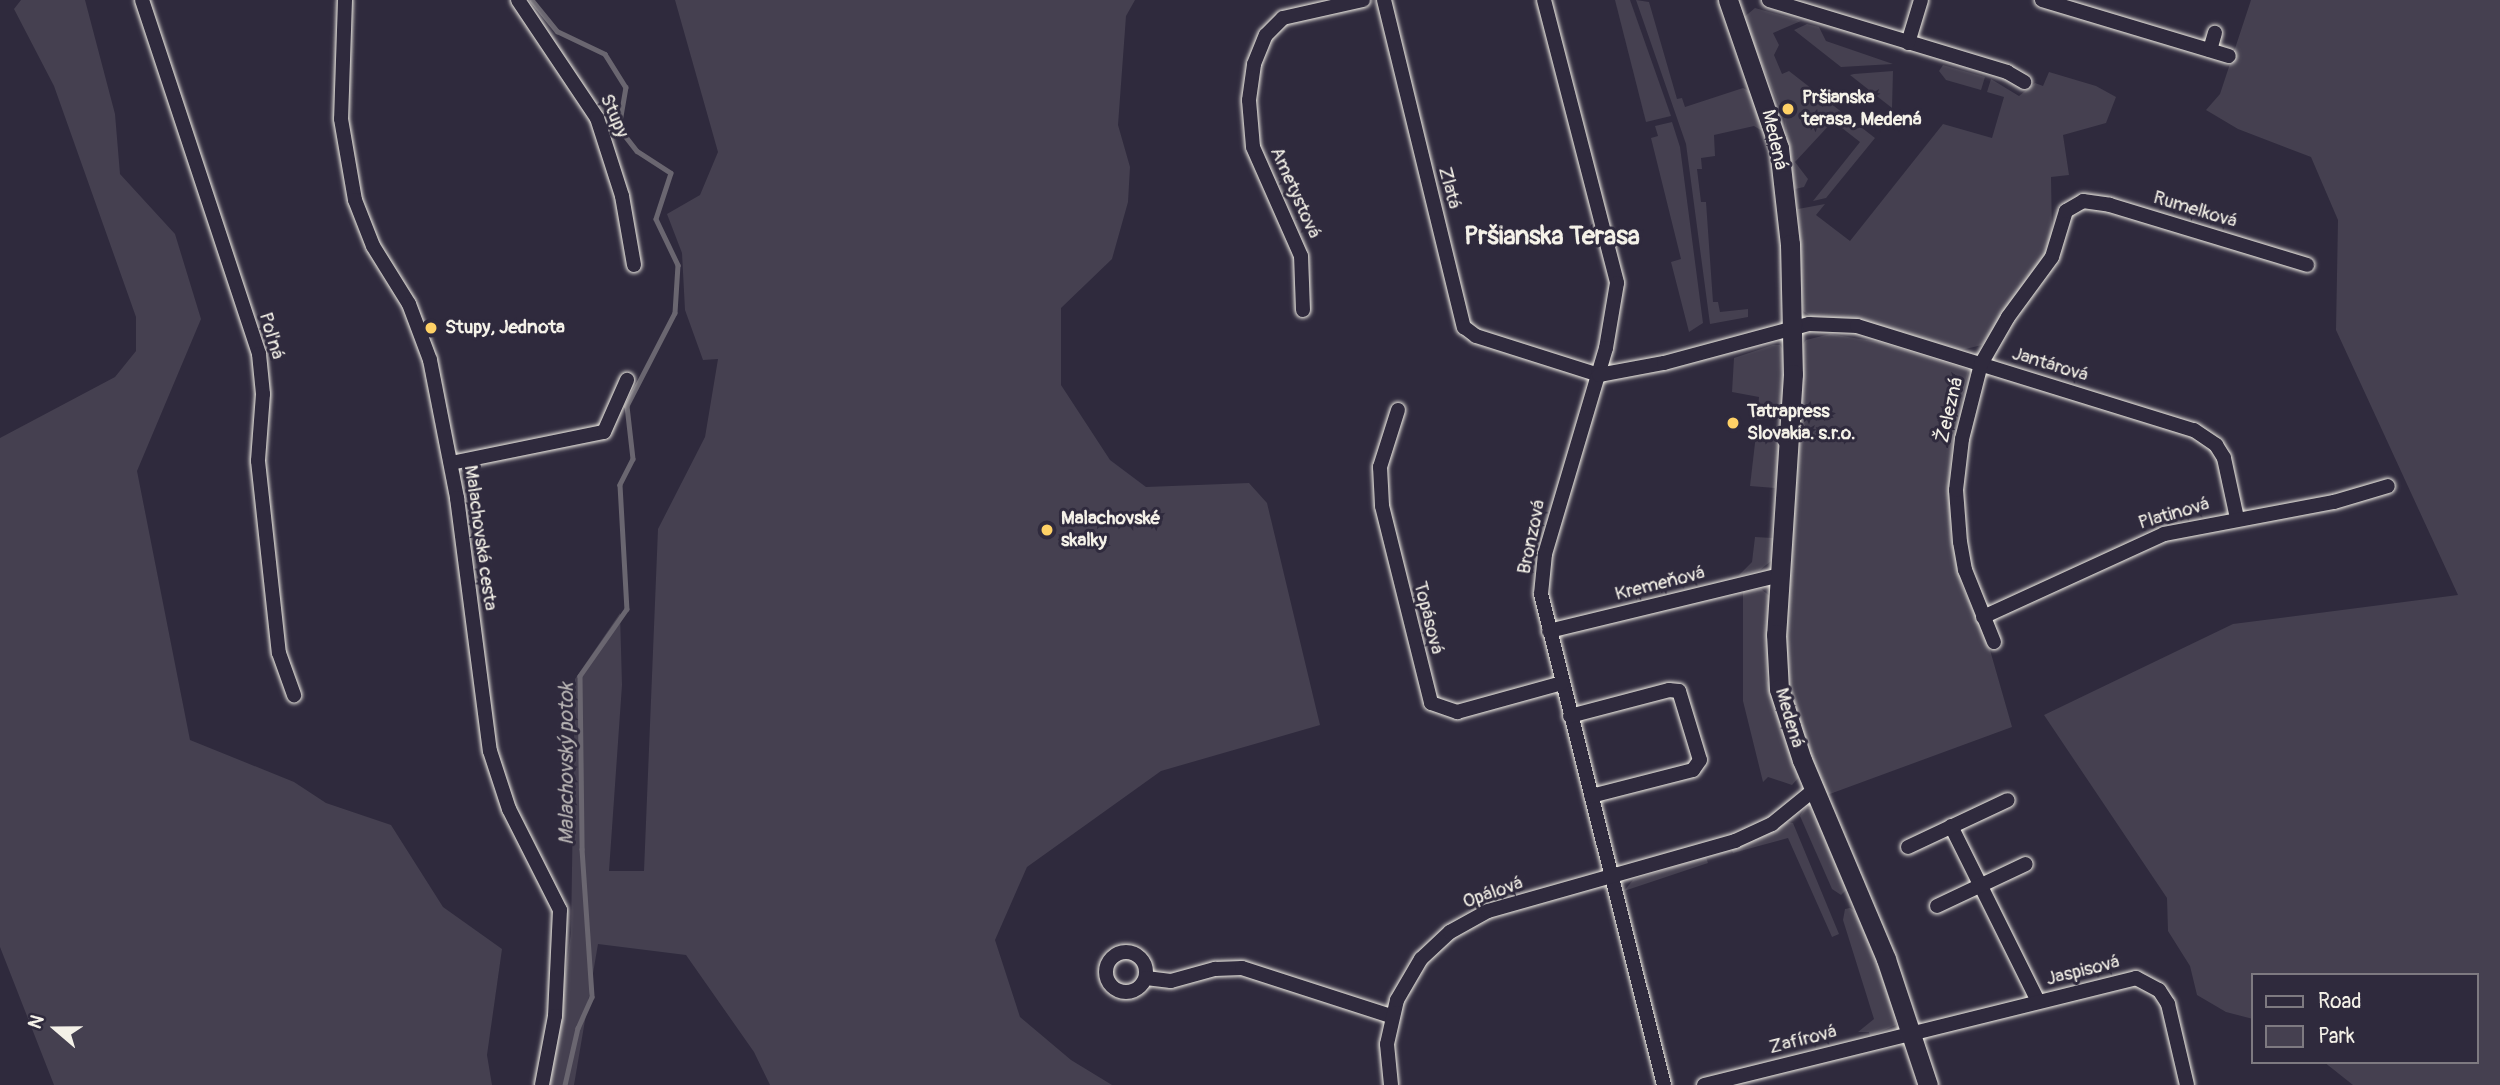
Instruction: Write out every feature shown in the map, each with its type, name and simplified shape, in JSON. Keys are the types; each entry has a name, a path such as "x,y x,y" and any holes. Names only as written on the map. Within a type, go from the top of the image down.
{"street":[{"name":"Poľná","path":"142,0 259,354 263,394 258,461 279,653 294,695"},
{"name":"Malachovská cesta","path":"345,0 341,119 348,173 363,227 420,328 451,463 490,751 509,809 560,910 555,1016 542,1085"},
{"name":"Stupy","path":"518,0 597,118 622,196 634,265"},
{"name":"Ametystová","path":"1303,310 1301,256 1253,147 1249,100 1254,64 1266,34 1283,18 1363,0"},
{"name":"Zlatá","path":"1384,0 1461,316 1469,332 1599,375"},
{"name":"Bronzová","path":"1544,0 1615,271 1615,306 1599,375 1545,554 1541,594 1664,1085"},
{"name":"Medená","path":"1728,0 1779,148 1790,233 1793,328 1776,634 1779,689 1815,789 1886,959 1928,1085"},
{"path":"1769,0 2007,72 2025,82"},
{"path":"1908,43 1922,0"},
{"path":"2042,0 2229,56"},
{"path":"2210,50 2216,33"},
{"name":"Rumelková","path":"2070,206 2083,201 2110,205 2307,265"},
{"name":"Železná","path":"1994,642 1965,570 1956,490 1962,439 1981,364 2008,317 2052,257 2070,206"},
{"name":"Jantárová","path":"1793,328 1857,326 2205,436 2224,458 2237,518"},
{"path":"1599,375 1664,363 1793,328"},
{"path":"451,463 604,432 627,380"},
{"name":"Topásová","path":"1398,410 1381,467 1382,506 1431,703 1457,712 1562,683"},
{"name":"Platinová","path":"1983,617 2139,544 2237,518 2334,502 2388,485"},
{"name":"Kremeňová","path":"1549,631 1781,575"},
{"path":"1570,716 1669,690 1679,691 1700,760 1693,771 1591,796"},
{"path":"1611,879 1758,832 1815,789"},
{"path":"1908,847 2008,800"},
{"name":"Jaspisová","path":"1951,827 2038,1001"},
{"path":"1937,906 2026,864"},
{"name":"Opálová","path":"1391,1085 1391,1016 1421,959 1459,926 1495,909 1611,879"},
{"path":"1146,978 1171,981 1215,969 1242,968 1391,1016"},
{"name":"Jaspisová","path":"1910,1033 2120,979 2149,982 2168,1004 2187,1085"},
{"name":"Zafírová","path":"1704,1085 1910,1033"}],"green space":[{"path":"21,0 85,0 115,114 120,174 175,234 201,319 137,471 190,740 294,782 326,803 391,825 443,907 502,949 487,1055 492,1085 54,1085 0,947 0,438 115,377 136,351 136,317 54,86 14,9"},
{"path":"675,0 1135,0 1126,16 1118,125 1130,167 1128,202 1112,259 1061,308 1061,385 1110,460 1146,487 1249,483 1267,503 1320,725 1161,771 1027,867 995,940 1020,1017 1071,1060 1112,1085 770,1085 754,1052 686,955 598,944 574,1085 550,1085 571,933 575,679 620,613 622,685 609,871 644,871 658,529 705,437 718,359 703,360 685,310 682,253 667,214 700,195 718,152"},
{"path":"1615,0 1630,0 1671,116 1646,122"},
{"path":"1636,0 1649,2 1677,99 1682,98 1685,107 1743,88 1753,93 1764,132 1754,126 1714,135 1715,156 1701,158 1702,169 1697,169 1701,202 1706,202 1713,302 1718,302 1720,312 1748,309 1748,317 1710,324 1686,144"},
{"path":"2251,0 2500,0 2500,1085 2353,1085 2327,1064 2479,1064 2479,973 2252,973 2252,1019 2226,1012 2197,995 2190,966 2168,931 2167,898 2044,715 2233,624 2458,595 2336,330 2338,220 2311,157 2238,129 2206,110 2220,94"},
{"path":"1755,8 1801,21 1773,33 1779,45 1774,55 1782,74 1789,71 1875,138 1826,198 1813,201 1860,142 1833,121 1795,162 1808,179 1804,187 1795,189 1784,118 1743,18"},
{"path":"1807,24 1819,27 1826,41 1893,64 1841,67 1794,30"},
{"path":"1943,65 1985,77 1981,90 1946,80 1939,71"},
{"path":"1893,71 1892,108 1850,75 1854,74"},
{"path":"2049,72 2096,86 2116,97 2106,123 2063,135 2069,175 2051,177 2052,236 2043,258 1982,345 1961,350 1883,326 1812,317 1803,311 1798,209 1825,204 1816,215 1850,241 1943,124 1992,138 2004,97 1987,92 1991,79 2019,96 2035,83 2043,86"},
{"path":"1672,122 1680,147 1703,323 1689,332 1671,262 1681,259 1651,138 1658,136 1655,126"},
{"path":"1830,334 1879,342 1969,370 1954,427 1949,480 1951,536 1962,586 1988,643 2012,727 1827,795 1795,717 1782,659 1801,347 1806,340"},
{"path":"1780,345 1785,353 1782,417 1757,420 1759,397 1732,392 1734,358"},
{"path":"1757,426 1774,427 1782,436 1775,488 1750,486"},
{"path":"1755,537 1773,538 1771,561 1760,570 1738,576 1752,562"},
{"path":"1761,589 1771,597 1767,679 1784,737 1801,775 1792,785 1768,777 1763,782 1743,701 1743,592"},
{"path":"1806,807 1817,810 1847,889 1841,895 1832,889 1800,816"},
{"path":"1787,822 1793,823 1839,934 1832,937 1788,838 1733,853 1731,848"},
{"path":"1706,857 1708,863 1624,891 1633,880"},
{"path":"1850,908 1860,914 1894,1006 1896,1025 1870,1036 1869,1032 1858,1032 1874,1019 1843,920 1845,909"}],"waterway":[{"name":"Malachovský potok","path":"532,0 557,31 605,54 626,87 619,128 637,151 671,173 656,219 678,265 675,313 627,406 633,459 620,485 627,609 580,676 582,849 592,997 578,1028 565,1085"}],"place":[{"name":"Pršianska terasa, Medená","path":"1788,109"},
{"name":"Stupy, Jednota","path":"431,328"},
{"name":"Tatrapress Slovakia. s.r.o.","path":"1733,423"},
{"name":"Malachovské skalky","path":"1047,530"}],"district":[{"name":"Pršianska Terasa","path":"1552,237"}]}
